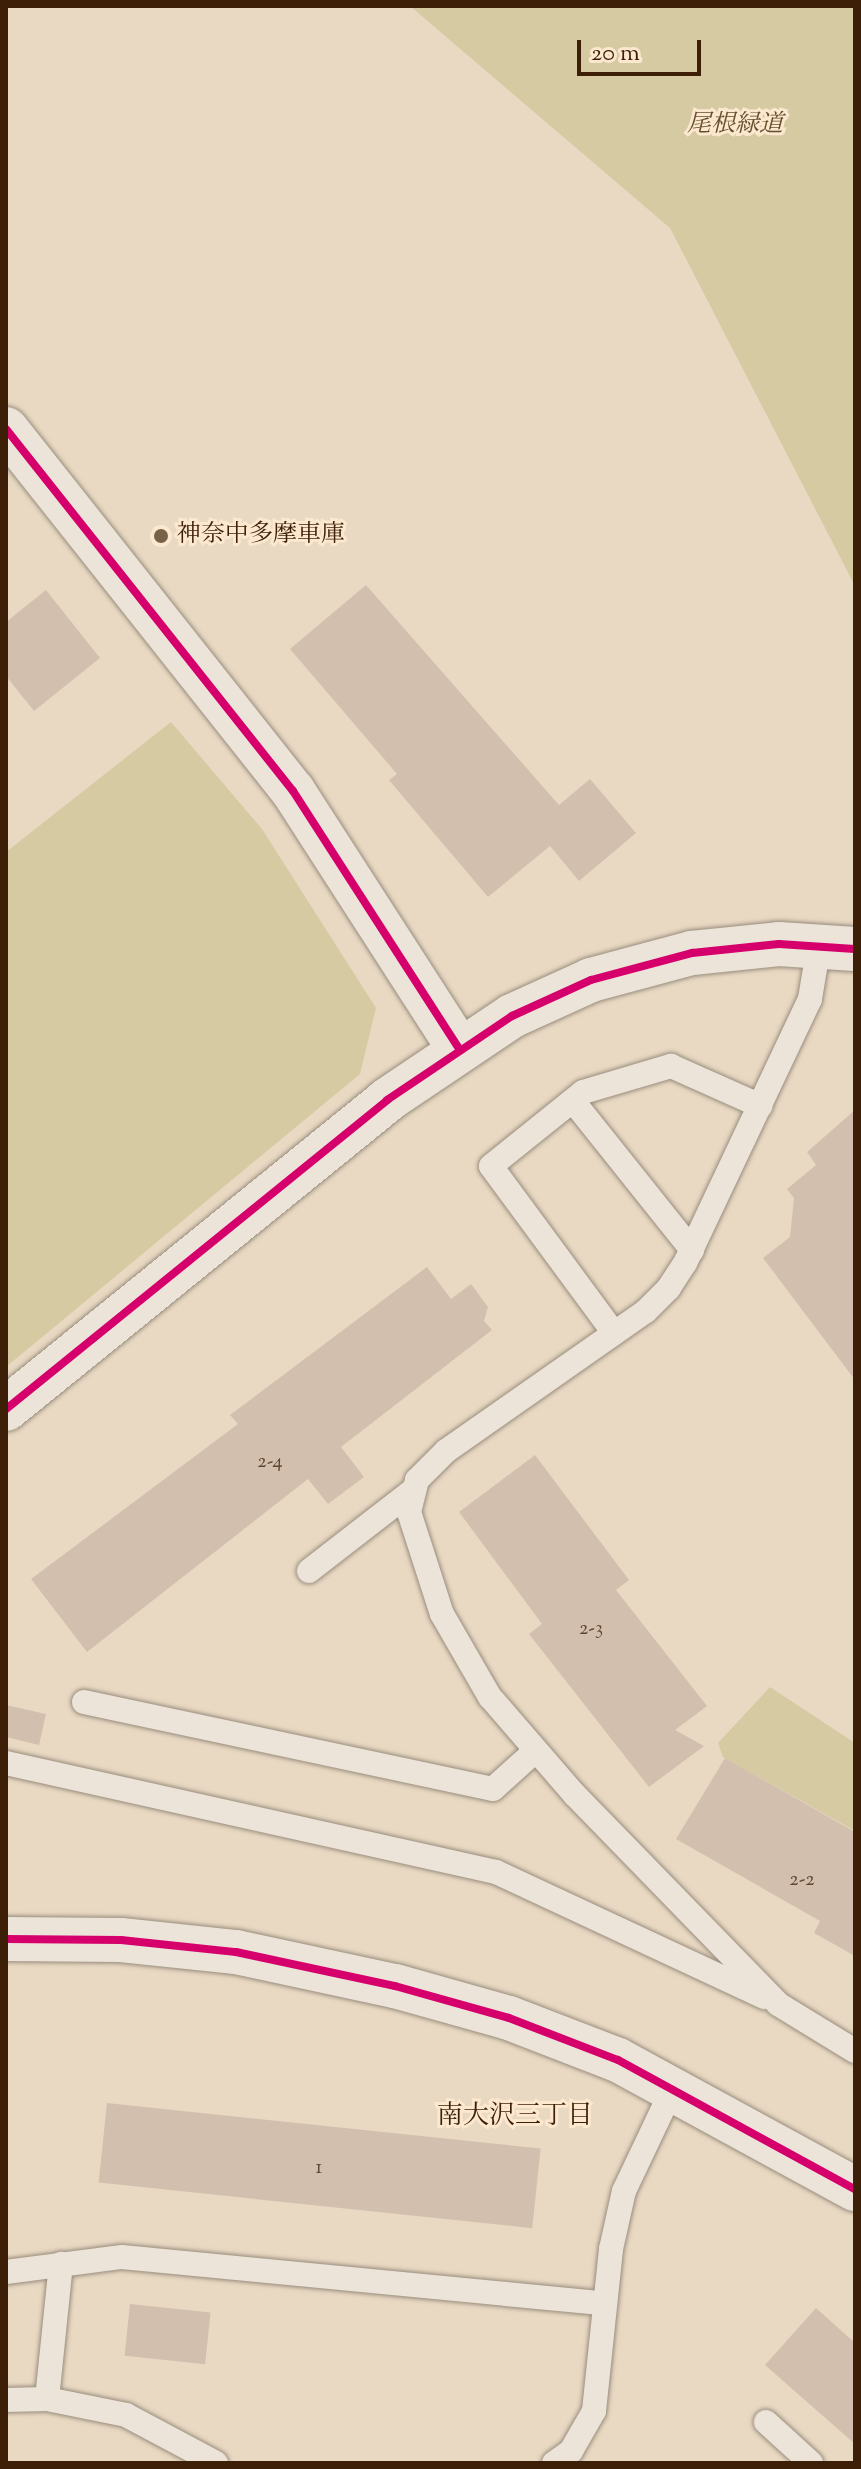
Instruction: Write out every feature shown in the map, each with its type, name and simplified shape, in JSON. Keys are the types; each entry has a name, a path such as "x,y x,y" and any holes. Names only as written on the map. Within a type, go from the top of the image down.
{"street":[{"path":"6,429 284,779 458,1047"},
{"path":"6,1409 309,1160 458,1047 548,996 639,965 746,946 837,947"},
{"path":"6,1939 121,1940 236,1952 395,1986 509,2018 618,2060 855,2189"}],"lane":[{"path":"309,1571 411,1492 446,1451 614,1333 669,1288 692,1250 837,947"},
{"path":"614,1333 491,1166 583,1092 671,1066 761,1106"},
{"path":"573,1101 692,1250"},
{"path":"411,1492 415,1544 442,1614 490,1697 535,1751 778,2004"},
{"path":"84,1702 493,1789 535,1751"},
{"path":"6,1763 496,1872 778,2004 855,2051"},
{"path":"554,2463 571,2451 594,2411 604,2303 624,2191 673,2088"},
{"path":"6,2272 122,2257 604,2303"},
{"path":"47,2399 61,2264"},
{"path":"6,2400 47,2399 126,2415 216,2463"},
{"path":"766,2422 811,2463"}],"green space":[{"name":"尾根緑道","path":"410,6 855,6 855,586 670,228"},
{"path":"171,722 262,829 376,1008 360,1074 6,1367 6,852"},
{"path":"770,1687 855,1743 855,1831 723,1757 718,1743"}],"building":[{"path":"366,585 559,805 590,779 636,833 579,881 550,846 488,897 389,780 397,774 290,649"},
{"path":"46,590 100,658 34,711 6,676 6,622"},
{"path":"855,1110 855,1380 763,1258 790,1237 794,1198 787,1189 816,1165 807,1152"},
{"path":"427,1267 451,1299 471,1284 488,1307 484,1321 492,1330 341,1447 364,1477 328,1504 308,1479 87,1652 31,1579 238,1424 230,1415"},
{"path":"535,1455 629,1580 616,1590 707,1706 675,1730 704,1746 649,1787 529,1634 542,1624 459,1512"},
{"path":"6,1705 46,1714 39,1745 6,1737"},
{"path":"725,1758 855,1832 855,1956 814,1933 820,1921 676,1839"},
{"path":"107,2103 541,2149 532,2228 99,2183"},
{"path":"130,2304 211,2312 205,2364 125,2356"},
{"path":"816,2308 855,2343 855,2444 765,2365"}],"cycle path":[{"path":"6,429 293,791 458,1047"},
{"path":"6,1409 387,1100 512,1016 591,980 692,953 779,944 855,949"},
{"path":"6,1939 121,1940 236,1952 395,1986 509,2018 618,2060 855,2189"}],"place":[{"name":"神奈中多摩車庫","path":"161,536"}],"district":[{"name":"南大沢三丁目","path":"515,2117"}]}
